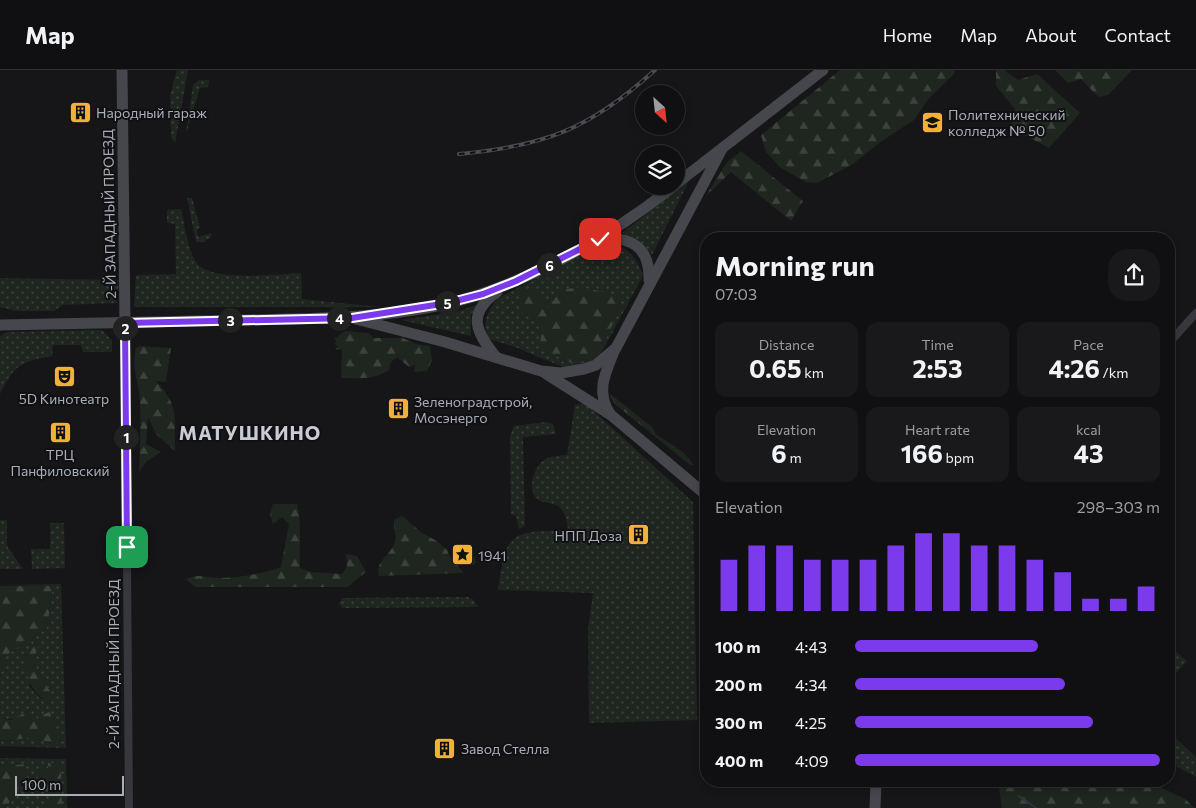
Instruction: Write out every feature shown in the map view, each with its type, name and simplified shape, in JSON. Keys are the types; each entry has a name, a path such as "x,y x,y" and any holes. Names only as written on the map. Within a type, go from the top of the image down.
{"main road":[{"name":"2-Й ЗАПАДНЫЙ ПРОЕЗД","path":"122,70 125,323"},
{"path":"685,177 823,70"},
{"path":"611,415 602,397 602,386 616,348 649,282 722,149"},
{"path":"2,324 352,318 448,303 483,294 516,281 600,239 661,195"},
{"path":"600,239 624,238 637,246 647,261 649,282"},
{"path":"496,357 480,336 477,326 478,316 484,302 516,281"},
{"path":"352,318 541,371 561,373 584,370 596,364 616,348"},
{"path":"541,371 611,415 700,490"},
{"path":"875,808 876,787"}],"street":[{"path":"1175,336 1196,313"},
{"name":"2-Й ЗАПАДНЫЙ ПРОЕЗД","path":"125,323 129,808"}],"green space":[{"path":"177,70 188,70 175,143 171,137 170,95"},
{"path":"840,70 955,70 954,74 929,98 914,120 879,143 853,164 817,183 806,182 781,168 766,152 761,135"},
{"path":"996,70 1004,70 1018,80 1037,74 1080,113 1049,148 1021,133 1011,125 1015,109 996,86"},
{"path":"1055,70 1132,70 1108,95 1098,97 1081,79 1068,83"},
{"path":"199,80 209,80 208,87 200,88 186,134 193,85"},
{"path":"741,151 803,201 791,221 731,172 705,197 727,162"},
{"path":"671,195 682,195 652,255 639,241 622,233"},
{"path":"187,198 192,198 200,228 197,229 198,237 211,233 211,237 204,242 196,242"},
{"path":"181,209 190,250 196,262 204,269 215,273 245,276 301,273 302,299 380,307 134,307 136,275 176,274 175,224 167,223 167,210"},
{"path":"607,242 620,246 630,253 641,269 643,276 598,359 565,368 515,347 489,339 486,328 487,317 498,298"},
{"path":"0,278 119,280 117,303 63,305 54,311 16,311 0,307"},
{"path":"580,287 618,295 621,306 597,359 572,363 541,350 540,325 519,311 520,290 538,290 552,313 554,291"},
{"path":"479,304 471,315 471,336 401,320 456,312"},
{"path":"102,330 112,340 112,352 83,352 81,345 53,345 52,356 33,360 20,366 5,384 0,394 0,336 7,332"},
{"path":"345,331 369,333 373,338 403,338 416,344 430,346 432,360 427,371 414,372 415,365 409,367 397,357 391,362 389,370 378,375 366,378 341,378 342,350 336,349 338,346 335,345 336,340 334,339"},
{"path":"140,346 171,348 166,382 156,381 169,398 174,413 175,451 156,434 148,417 146,444 161,452 146,462 139,472 140,401 134,363 136,348"},
{"path":"609,393 652,427 657,435 683,452 694,465 690,465 615,404"},
{"path":"585,403 693,502 697,720 589,723 588,629 593,593 498,590 504,556 508,546 514,539 522,534 534,532 568,530 566,518 562,510 558,506 538,499 534,495 532,485 534,474 544,460 567,455 575,405"},
{"path":"546,422 553,424 556,434 523,437 525,526 519,529 516,516 511,514 510,436 514,426"},
{"path":"273,504 297,504 300,528 300,568 311,572 342,574 347,566 346,554 357,556 366,572 347,587 195,587 186,579 199,576 221,578 244,576 281,567 289,524 282,517 273,524 270,514"},
{"path":"402,516 422,533 437,541 447,550 450,557 464,573 379,576 379,567 395,541 394,520"},
{"path":"0,520 7,520 7,546 23,569 0,569"},
{"path":"50,523 64,523 65,568 32,569 31,549 50,549"},
{"path":"469,544 476,562 473,565 462,561 452,550"},
{"path":"61,584 66,748 0,746 0,740 4,742 31,737 57,746 37,721 0,718 0,677 5,656 47,628 53,586 0,585","holes":["35,643 38,647 33,662 51,693 41,699 30,687 26,661"]},
{"path":"0,586 53,586 47,628 5,656 0,677"},
{"path":"468,597 474,600 478,607 342,608 339,603 343,598"},
{"path":"35,643 38,647 33,662 51,693 51,703 34,690 28,678 25,656"},
{"path":"1175,650 1187,661 1175,674"},
{"path":"27,711 36,721 40,715 50,712 60,743 57,746 31,737 4,742 0,740 0,718 12,720"},
{"path":"1175,738 1196,757 1196,777 1175,765"},
{"path":"0,758 66,759 67,808 62,808 61,764 48,764 49,768 36,770 37,777 51,800 44,808 6,808 24,776 24,764 0,767"},
{"path":"48,763 61,763 62,808 44,808 51,800 37,777 36,770 48,768"},
{"path":"24,764 24,776 6,808 0,808 0,767"},
{"path":"999,787 1160,787 1185,799 1195,808 1002,808"}],"waterway":[{"path":"1019,796 1036,808"}],"railway":[{"path":"459,154 517,146 565,131 609,107 655,70"}],"place":[{"name":"Народный гараж","path":"80,112"},
{"name":"Политехнический колледж № 50","path":"932,122"},
{"name":"5D Кинотеатр","path":"64,376"},
{"name":"Зеленоградстрой, Мосэнерго","path":"398,409"},
{"name":"ТРЦ Панфиловский","path":"60,432"},
{"name":"НПП Доза","path":"638,535"},
{"name":"1941","path":"462,555"},
{"name":"Завод Стелла","path":"445,748"}],"district":[{"name":"МАТУШКИНО","path":"250,432"}],"route":[{"path":"127,547 125,323 352,318 404,311 483,294 516,281 600,239"}]}
